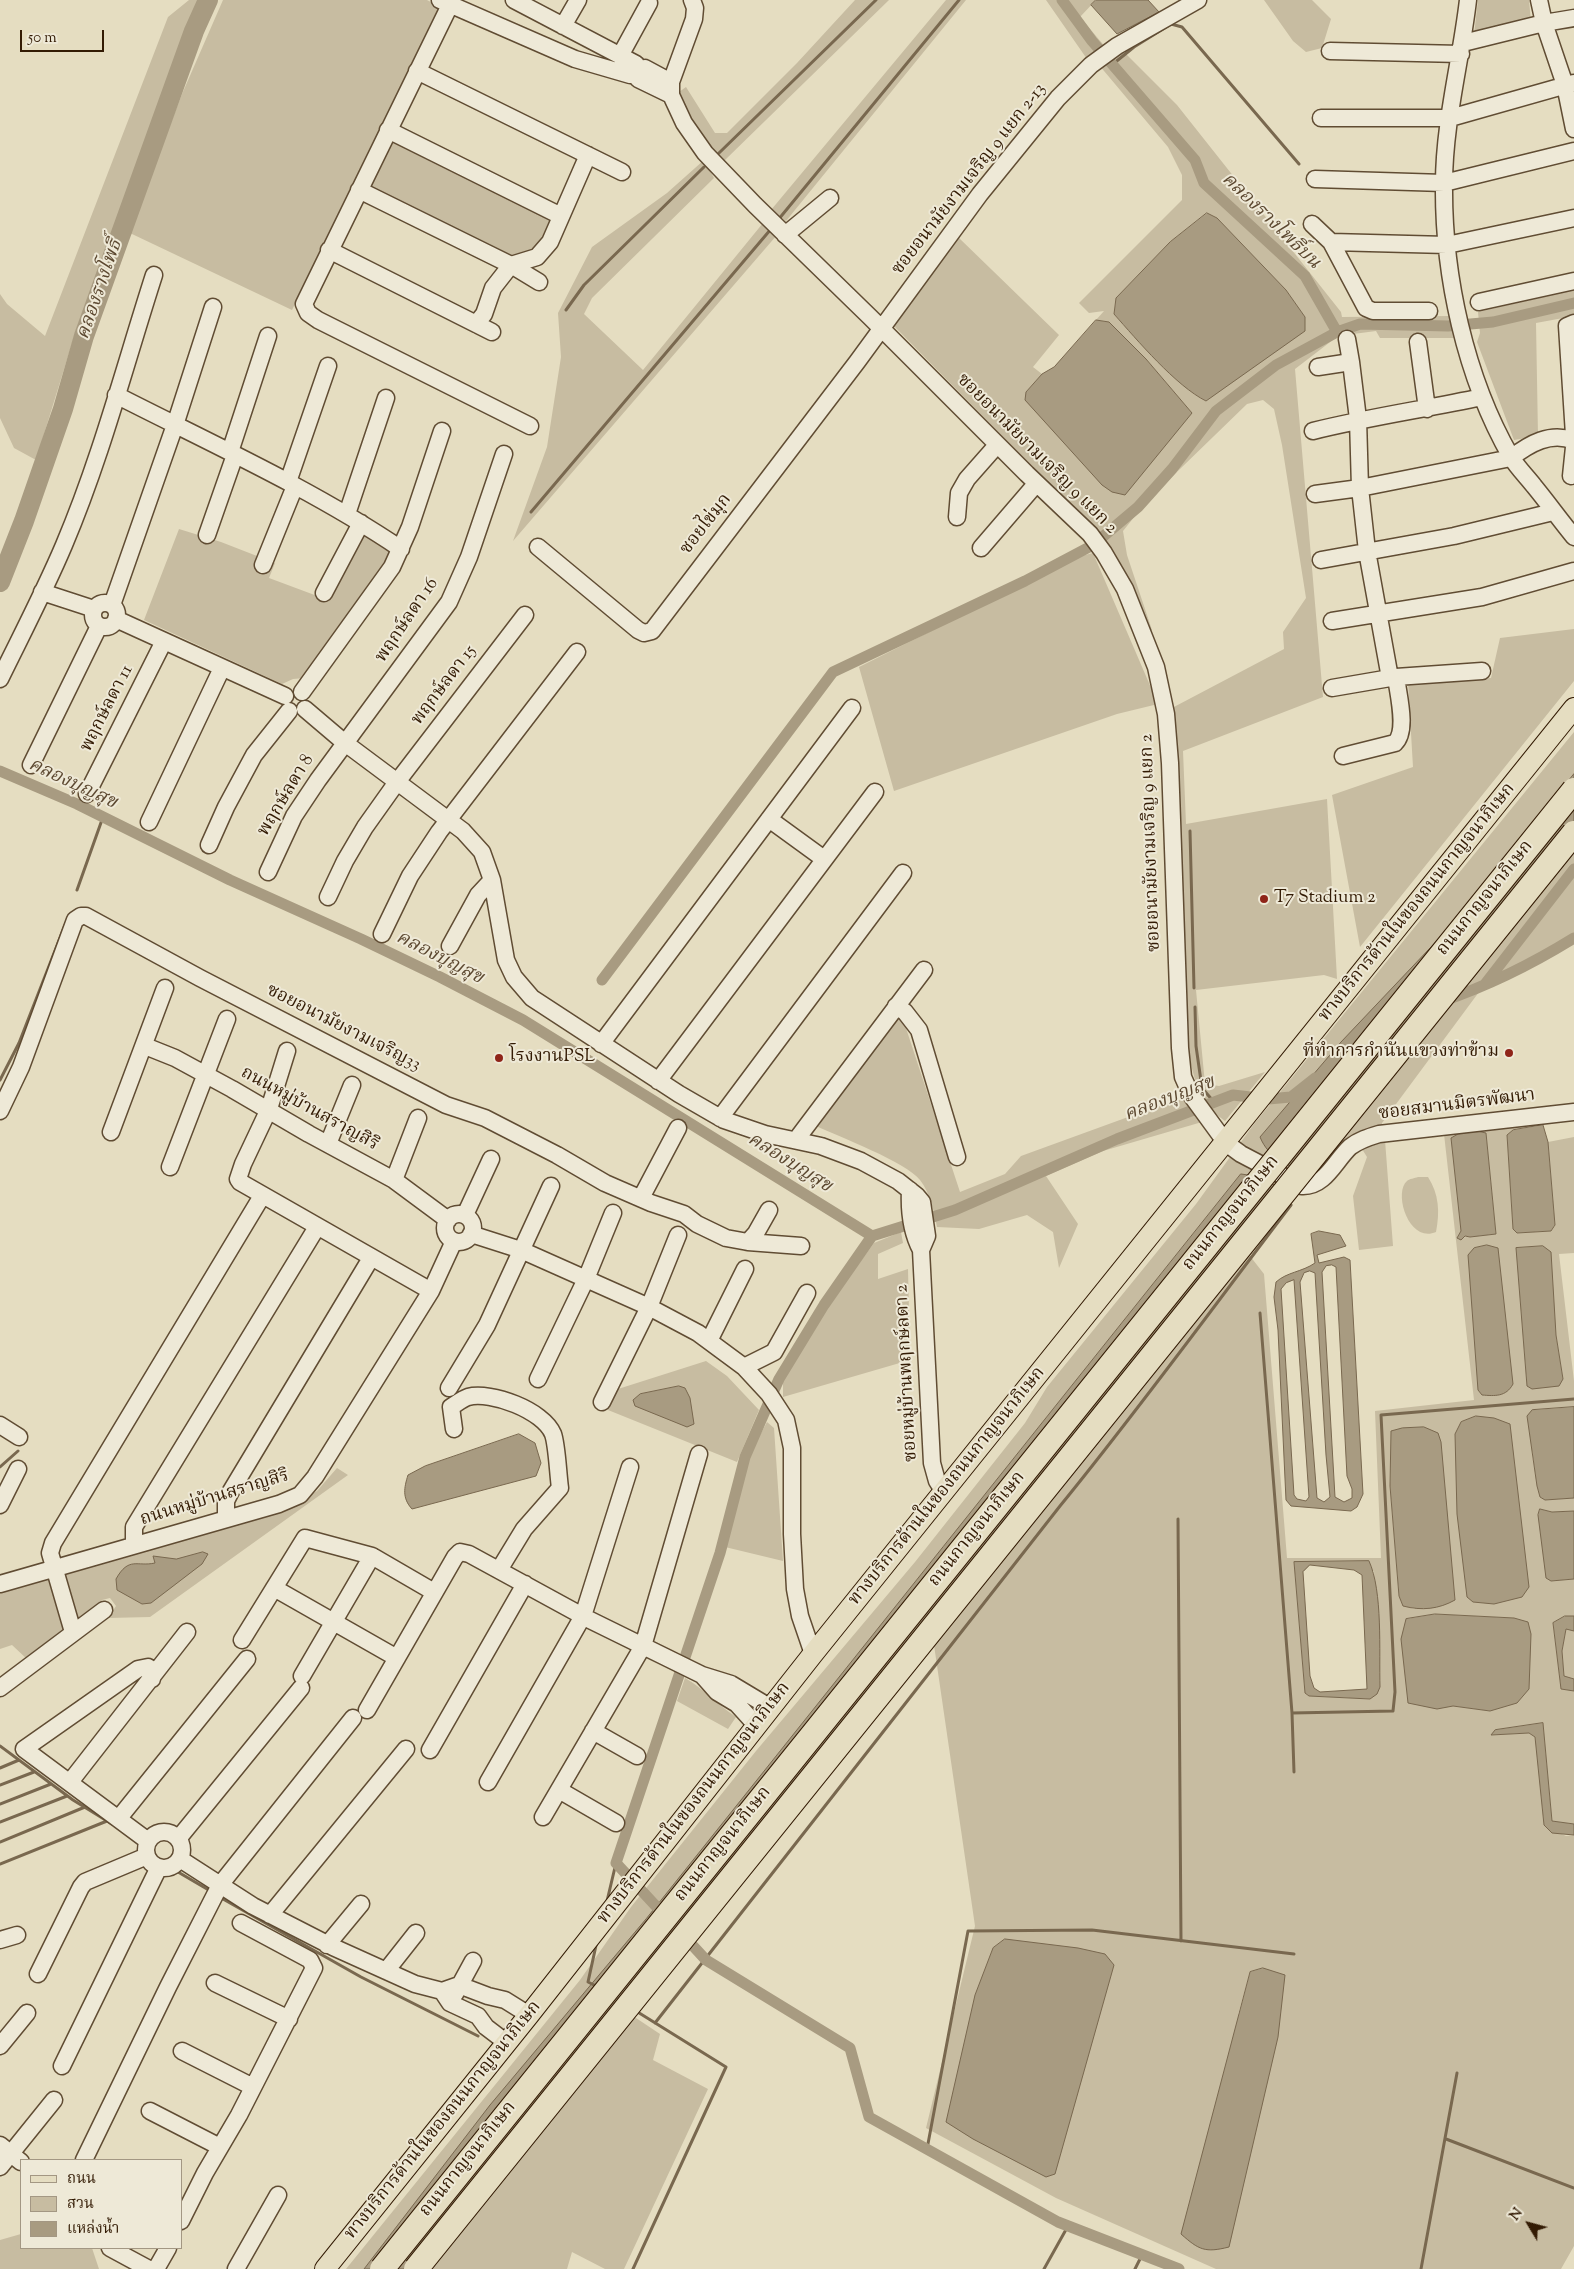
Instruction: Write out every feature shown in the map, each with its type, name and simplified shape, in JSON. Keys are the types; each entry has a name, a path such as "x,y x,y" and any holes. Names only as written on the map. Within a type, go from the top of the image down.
{"highway":[{"name":"ถนนกาญจนาภิเษก","path":"382,2269 1574,790"},
{"name":"ถนนกาญจนาภิเษก","path":"416,2269 1574,833"}],"main road":[{"name":"ทางบริการด้านในของถนนกาญจนาภิเษก","path":"325,2269 529,2015 813,1654 1239,1127 1574,708"}],"street":[{"path":"514,0 563,26 632,68 671,89 694,19 695,8 692,0"},
{"path":"563,26 578,0"},
{"name":"ซอยอนามัยงามเจริญ 9 แยก 2-13","path":"881,328 992,179 1058,98 1090,66 1117,46 1176,5 1198,0"},
{"path":"1468,0 1450,118 1444,183 1447,245 1457,309 1463,339 1482,397 1512,458 1574,537"},
{"path":"1539,0 1544,23 1570,84 1574,129"},
{"path":"530,426 308,313 304,304 305,298 417,71 445,2 575,59 632,68"},
{"path":"632,68 649,3"},
{"path":"1330,51 1462,49 1544,23 1574,18"},
{"path":"417,71 622,172"},
{"path":"1321,118 1450,118 1570,84"},
{"name":"ซอยอนามัยงามเจริญ 9 แยก 2","path":"671,89 684,123 705,153 1036,484 1090,534 1104,553 1125,589 1149,644 1162,685 1166,714 1170,763 1180,1062 1183,1077 1191,1096 1226,1143"},
{"path":"388,130 561,216"},
{"path":"1315,178 1444,183 1574,151"},
{"path":"476,324 484,314 493,288 511,265 537,257 550,242 588,155"},
{"path":"359,190 511,265 539,282"},
{"path":"777,226 830,198"},
{"path":"1331,242 1447,245 1574,218"},
{"path":"1312,224 1331,242 1366,308 1372,311 1429,311"},
{"path":"329,250 492,332"},
{"path":"0,679 42,592 76,515 154,274"},
{"path":"1479,302 1574,281"},
{"path":"100,626 111,625 213,307"},
{"path":"1574,323 1567,326 1574,435"},
{"name":"ซอยไข่มุก","path":"538,547 638,630 644,633 652,631 881,328"},
{"path":"207,535 268,336"},
{"path":"1343,756 1395,743 1399,739 1402,727 1367,551 1360,488 1358,419 1347,339"},
{"path":"1418,342 1427,409"},
{"path":"1318,367 1351,362"},
{"path":"263,565 328,366"},
{"path":"116,396 291,484 354,519 401,549"},
{"path":"1313,431 1358,419 1427,409 1482,397"},
{"path":"324,593 354,519 386,398"},
{"path":"209,845 226,807 254,755 293,705 291,690 302,692 376,592 401,549 420,500 442,431"},
{"path":"1315,494 1360,488 1512,458 1528,445 1550,437 1566,437 1574,441"},
{"path":"957,517 959,492 967,479 997,445"},
{"path":"1572,476 1574,447"},
{"name":"พฤกษ์ลดา 16","path":"345,743 412,654 448,602 469,558 504,454"},
{"path":"981,548 1036,484"},
{"path":"1322,560 1454,536 1553,512"},
{"path":"1332,621 1378,612 1482,598 1574,571"},
{"path":"42,592 94,609"},
{"path":"100,626 94,620 94,609 100,603 164,641 222,668 293,705 473,840 482,852 492,880 502,946 506,960 514,977 532,998 600,1044 720,1118 765,1134 796,1140 924,970"},
{"name":"พฤกษ์ลดา 15","path":"328,897 345,861 397,782 525,615"},
{"path":"31,765 100,626"},
{"name":"พฤกษ์ลดา 11","path":"87,794 164,641"},
{"path":"382,934 410,876 447,820 577,652"},
{"path":"149,822 222,668"},
{"path":"1332,688 1393,678 1482,671"},
{"path":"600,1044 852,708"},
{"name":"พฤกษ์ลดา 8","path":"268,872 294,816 345,743"},
{"path":"658,1080 875,792"},
{"path":"769,819 824,859"},
{"path":"720,1118 903,874"},
{"path":"450,946 478,895 492,880"},
{"name":"ซอยอนามัยงามเจริญ33","path":"0,1111 21,1066 75,920 81,916 86,916 200,978 446,1105 485,1118 557,1154 605,1183 684,1214 697,1224 726,1238 748,1242 801,1246"},
{"path":"111,1132 145,1046 165,988"},
{"path":"896,1006 909,1017 919,1030 957,1156"},
{"path":"170,1167 207,1076 227,1019"},
{"name":"ถนนหมู่บ้านสราญสิริ","path":"145,1046 175,1058 394,1180 448,1220"},
{"path":"287,1051 269,1109 238,1179 243,1186 431,1291"},
{"path":"328,1144 352,1085"},
{"name":"ซอยสมานมิตรพัฒนา","path":"1226,1143 1241,1154 1302,1186 1308,1186 1320,1181 1352,1146 1364,1138 1379,1134 1574,1112"},
{"path":"394,1180 418,1118"},
{"path":"641,1198 678,1128"},
{"name":"ซอยหมู่บ้านพฤกษ์ลดา 2","path":"796,1140 821,1146 861,1161 898,1181 914,1199 921,1242 932,1462 937,1481 944,1492"},
{"path":"465,1215 491,1159"},
{"path":"449,1388 487,1325 552,1186"},
{"path":"73,1632 50,1553 54,1543 262,1196"},
{"path":"748,1242 756,1233 769,1210"},
{"path":"538,1379 586,1279 612,1213"},
{"path":"454,1214 465,1215 472,1224 471,1234 466,1240 454,1241 447,1235 445,1230 448,1220 454,1214"},
{"path":"134,1545 134,1527 317,1227"},
{"path":"471,1234 521,1250 649,1307 709,1341 744,1367 769,1394 786,1420 792,1448 792,1534 796,1589 800,1616 813,1654"},
{"path":"602,1402 649,1307 678,1235"},
{"name":"ถนนหมู่บ้านสราญสิริ","path":"0,1584 291,1500 309,1487 431,1291 454,1241"},
{"path":"226,1519 226,1501 231,1491 371,1258"},
{"path":"709,1341 745,1269"},
{"path":"744,1367 774,1352 807,1293"},
{"path":"454,1430 451,1407 468,1397 495,1397 526,1409 544,1421 553,1434 560,1488 524,1529 499,1570"},
{"path":"0,1424 19,1437"},
{"path":"543,1817 643,1646 699,1454"},
{"path":"488,1782 583,1616 630,1467"},
{"path":"0,1505 18,1469"},
{"path":"242,1640 306,1538 372,1556 434,1592"},
{"path":"84,2159 220,1885 360,1714 397,1658 454,1557 460,1552 499,1570 583,1616 702,1675 731,1684 771,1708"},
{"path":"178,1839 302,1682 372,1556"},
{"path":"430,1750 525,1584"},
{"path":"274,1588 397,1658"},
{"path":"0,1688 104,1610"},
{"path":"70,1782 188,1632"},
{"path":"119,1818 247,1658"},
{"path":"38,1974 85,1882 148,1848 157,1833 163,1832 174,1835 178,1839 182,1850 180,1859 168,1868 159,1868 151,1863 148,1848 119,1818 26,1752 25,1747 138,1669 148,1667 153,1670 152,1679"},
{"path":"702,1675 717,1692 737,1704 757,1726"},
{"path":"593,1731 637,1756"},
{"path":"270,1914 406,1749"},
{"path":"559,1790 616,1823"},
{"path":"180,1859 270,1914 327,1944 446,1997 478,2016 486,2027 506,2043"},
{"path":"62,2066 159,1868"},
{"path":"327,1944 361,1904"},
{"path":"184,2210 253,2087 314,1968 314,1964 241,1923"},
{"path":"386,1971 416,1933"},
{"path":"0,1940 17,1935"},
{"path":"446,1997 459,1985 472,1961"},
{"path":"216,1983 289,2019"},
{"path":"459,1985 505,2000 529,2015"},
{"path":"0,2046 27,2013"},
{"path":"182,2051 253,2087"},
{"path":"0,2167 54,2100"},
{"path":"150,2112 220,2147"},
{"path":"236,2269 278,2195"},
{"path":"112,2249 149,2269"},
{"path":"156,2269 167,2249"}],"green space":[{"path":"189,0 202,0 77,327 36,460 14,448 0,418 0,294 7,304 45,336 168,17"},
{"path":"223,0 427,0 440,7 292,310 132,234 127,236 182,94"},
{"path":"855,0 889,0 725,160 720,162 684,113 679,92 686,87 715,133 727,133 797,63"},
{"path":"946,0 966,0 786,221 771,210"},
{"path":"1046,0 1096,0 1080,17 1112,55 1121,49 1177,105 1341,312 1342,317 1450,316 1456,338 1380,338 1376,331 1338,336 1295,369 1323,697 1183,751 1186,824 1327,799 1337,979 1324,975 1196,990 1205,1084 1219,1086 1265,1072 1225,1121 1214,1112 1199,1090 1191,1064 1185,1024 1172,708 1284,649 1283,632 1306,598 1282,445 1274,409 1263,400 1247,404 1147,501 1123,531 1127,555 1152,630 1147,631 1095,530 892,324 958,237 1059,335 1033,367 1042,374 1026,392 1188,417 1192,413 1146,359 1109,322 1096,320 1104,311 1089,313 1079,303 1182,200 1182,175 1168,147 1099,65 1087,59","holes":["1207,213 1217,218 1286,290 1305,317 1206,401 1194,394 1170,374 1114,314 1116,298 1170,242"]},
{"path":"1264,0 1312,0 1331,19 1322,48 1306,52 1293,41"},
{"path":"1478,0 1529,0 1531,22 1474,35"},
{"path":"391,137 554,220 540,242 530,251 504,257 366,188"},
{"path":"704,160 714,178 592,298 584,314 643,370 763,223 777,235 513,541 547,447 561,357 558,313 592,247 667,193"},
{"path":"1574,290 1574,316 1536,323 1538,436 1514,440 1477,342 1480,333 1478,312"},
{"path":"179,529 221,542 275,563 269,578 328,600 366,530 393,551 305,678 293,679 282,684 144,620"},
{"path":"1093,553 1158,704 1117,714 894,791 859,667 1081,556"},
{"path":"1574,629 1574,681 1360,947 1332,795 1413,767 1408,682 1491,678 1500,638"},
{"path":"1574,732 1574,943 1544,961 1479,992 1382,1123 1383,1128 1310,1180 1250,1256 1264,1274 1287,1558 1381,1558 1375,1411 1474,1400 1444,1134 1543,1120 1543,1125 1513,1130 1507,1135 1513,1229 1517,1233 1551,1231 1555,1226 1548,1142 1574,1137 1574,1253 1559,1254 1574,1381 1574,1407 1532,1410 1532,1454 1540,1497 1545,1500 1574,1498 1574,1511 1552,1512 1540,1509 1551,1581 1574,1579 1574,1616 1565,1616 1553,1624 1561,1689 1574,1691 1574,1824 1552,1821 1543,1724 1491,1735 1529,1733 1536,1737 1544,1825 1566,1836 1574,1835 1574,2246 1561,2269 1216,2269 1056,2198 926,2128 975,1926 934,1645 633,2016 660,2034 653,2060 708,2089 624,2269 605,2269 572,2252 567,2269 346,2269 580,1980 631,1907 756,1751 915,1562 1025,1423 1047,1387 1196,1204 1254,1124","holes":["1486,1133 1496,1234 1457,1238 1461,1231","1517,1248 1556,1335 1563,1379 1527,1386","1391,1431 1415,1609 1404,1606 1399,1596 1390,1486","1294,1562 1374,1571 1380,1687 1370,1699 1309,1696 1305,1693","1435,1614 1514,1618 1490,1711 1453,1706 1406,1619","1263,1968 1238,2015 1250,1972"]},
{"path":"897,1016 902,1016 960,1192 1005,1174 1021,1156 1183,1097 1202,1122 1103,1151 1046,1176 1078,1224 1059,1268 1053,1232 1027,1215 979,1229 937,1227 929,1196 920,1180 912,1173 887,1158 816,1126"},
{"path":"1385,1140 1393,1246 1359,1250 1353,1196 1367,1157 1362,1149"},
{"path":"1428,1177 1432,1183 1438,1210 1436,1232 1426,1234 1418,1231 1406,1216 1403,1206 1403,1187 1408,1180"},
{"path":"901,1232 903,1243 878,1254 878,1279 908,1269 910,1360 783,1397 783,1380 835,1296 874,1243"},
{"path":"706,1361 727,1376 759,1410 737,1462 608,1410 618,1389"},
{"path":"767,1422 774,1428 783,1561 725,1547 747,1459"},
{"path":"337,1468 348,1475 150,1617 108,1618 116,1606 110,1598 102,1600 87,1616 28,1660 12,1645 0,1649 0,1588 295,1504 317,1491"},
{"path":"1566,1629 1574,1631 1574,1679 1564,1676 1562,1651"},
{"path":"685,1678 736,1717 728,1729 677,1701"},
{"path":"20,2234 20,2249 92,2249 99,2269 0,2269 0,2240"}],"water":[{"path":"1096,0 1148,0 1159,12 1117,34 1091,5"},
{"path":"1207,213 1217,218 1286,290 1305,317 1305,331 1206,401 1182,385 1170,374 1114,314 1116,298 1170,242"},
{"path":"1096,320 1109,322 1146,359 1192,413 1125,495 1112,492 1102,485 1025,400 1026,392 1042,374 1054,367"},
{"path":"1574,774 1574,846 1308,1174 1274,1156 1268,1151 1260,1137 1341,1042 1449,928"},
{"path":"1543,1125 1548,1142 1555,1225 1551,1231 1517,1233 1513,1229 1507,1135 1513,1130"},
{"path":"1477,1131 1486,1133 1496,1234 1465,1236 1461,1240 1457,1238 1461,1231 1451,1138 1458,1134"},
{"path":"1241,1174 1266,1180 1287,1194 422,2269 364,2269 490,2105 646,1919"},
{"path":"1319,1231 1340,1235 1346,1246 1317,1255 1319,1263 1344,1257 1350,1260 1363,1494 1357,1507 1351,1511 1291,1506 1286,1500 1278,1330 1274,1297 1276,1282 1315,1263 1311,1234","holes":["1332,1265 1336,1267 1347,1476 1352,1489 1352,1498 1344,1502 1335,1497 1322,1272 1326,1266","1310,1271 1315,1273 1330,1497 1324,1502 1317,1498 1300,1282 1304,1273","1294,1280 1309,1497 1306,1501 1297,1499 1294,1495 1281,1289 1286,1283"]},
{"path":"1487,1245 1498,1248 1513,1384 1504,1393 1496,1395 1482,1395 1478,1390 1468,1255 1474,1248"},
{"path":"1543,1246 1551,1252 1556,1335 1563,1379 1559,1386 1532,1389 1527,1386 1516,1248"},
{"path":"679,1386 685,1388 690,1398 694,1424 687,1427 635,1406 633,1400 640,1394"},
{"path":"1574,1407 1574,1498 1545,1500 1540,1497 1537,1486 1527,1416 1532,1410"},
{"path":"1476,1416 1494,1418 1510,1424 1529,1587 1522,1597 1494,1604 1473,1602 1467,1597 1457,1514 1455,1434 1461,1422"},
{"path":"1424,1427 1438,1433 1441,1442 1455,1600 1437,1607 1424,1609 1403,1606 1399,1596 1390,1486 1391,1431 1402,1428"},
{"path":"519,1434 535,1443 541,1463 536,1476 412,1509 409,1505 405,1497 408,1475 425,1466"},
{"path":"1540,1509 1552,1512 1574,1511 1574,1579 1551,1581 1546,1578 1538,1515"},
{"path":"203,1552 208,1554 202,1564 151,1603 142,1604 117,1590 116,1579 125,1567 129,1565 155,1563 153,1556 176,1559"},
{"path":"1369,1561 1376,1588 1380,1640 1380,1687 1377,1694 1370,1699 1309,1696 1305,1693 1294,1562","holes":["1310,1565 1354,1570 1362,1575 1367,1689 1320,1692 1314,1688 1310,1676 1303,1572"]},
{"path":"1435,1614 1514,1618 1528,1622 1531,1634 1529,1689 1517,1703 1490,1711 1453,1706 1437,1709 1408,1703 1401,1639 1406,1619"},
{"path":"1565,1616 1574,1616 1574,1631 1566,1629 1562,1651 1564,1676 1574,1679 1574,1691 1561,1689 1553,1623"},
{"path":"1543,1723 1552,1821 1574,1824 1574,1835 1552,1833 1544,1825 1535,1737 1529,1733 1491,1735 1495,1730"},
{"path":"1005,1939 1078,1948 1105,1954 1114,1965 1055,2174 1046,2177 973,2139 946,2122 975,1995 993,1948"},
{"path":"1263,1968 1285,1975 1278,2037 1229,2247 1214,2250 1203,2249 1193,2244 1181,2234 1250,1972"}],"waterway":[{"name":"คลองรางโพธิ์","path":"0,582 24,521 63,409 84,336 194,31 208,0"},
{"path":"719,153 876,0"},
{"path":"778,220 959,0"},
{"name":"คลองรางโพธิ์บน","path":"1062,0 1092,41 1195,160 1204,183 1305,276 1337,332 1360,324 1448,326 1493,322 1574,303"},
{"path":"1113,64 1134,47 1171,24 1182,27 1299,164"},
{"path":"566,310 584,285 704,167"},
{"path":"531,512 771,229"},
{"path":"602,980 833,672 1025,581 1093,545 1138,507 1172,469 1216,411 1276,365 1337,332"},
{"name":"คลองบุญสุข","path":"0,771 77,804 230,880 361,939 523,1020 872,1236 955,1210 1117,1139 1233,1095 1268,1099 1291,1097 1315,1078"},
{"path":"77,890 103,817"},
{"path":"1190,831 1194,988"},
{"path":"1485,984 1574,869"},
{"path":"0,1080 19,1043 65,925"},
{"name":"คลองบุญสุข","path":"1443,1001 1510,973 1574,938"},
{"path":"1195,1007 1196,1046 1202,1088 1214,1102"},
{"path":"655,2023 1119,1432 1291,1205"},
{"path":"666,1917 616,1863 720,1553 745,1457 779,1379 824,1305 872,1236"},
{"path":"1260,1313 1292,1713 1294,1772"},
{"path":"1292,1713 1393,1711 1395,1692 1381,1415 1574,1399"},
{"path":"0,1467 18,1451"},
{"path":"1178,1519 1181,1941"},
{"path":"0,1746 73,1800 112,1824"},
{"path":"0,1768 19,1760"},
{"path":"0,1785 34,1772"},
{"path":"0,1804 51,1784"},
{"path":"0,1822 67,1796"},
{"path":"0,1842 85,1807"},
{"path":"0,1864 107,1821"},
{"path":"607,1901 616,1863"},
{"path":"178,1872 207,1889"},
{"path":"223,1899 361,1977 478,2036"},
{"path":"927,2149 968,1931 1092,1930 1294,1954"},
{"path":"682,1934 706,1960 850,2048 869,2117 1058,2222 1179,2269"},
{"path":"594,1985 588,1982 597,1941"},
{"path":"633,2269 726,2067 636,2011"},
{"path":"1421,2269 1457,2073"},
{"path":"1446,2139 1574,2188"},
{"path":"1044,2269 1068,2226"},
{"path":"1135,2269 1142,2255"}],"place":[{"name":"T7 Stadium 2","path":"1264,899"},
{"name":"ที่ทำการกำนันแขวงท่าข้าม","path":"1509,1053"},
{"name":"โรงงานPSL","path":"499,1058"}]}
